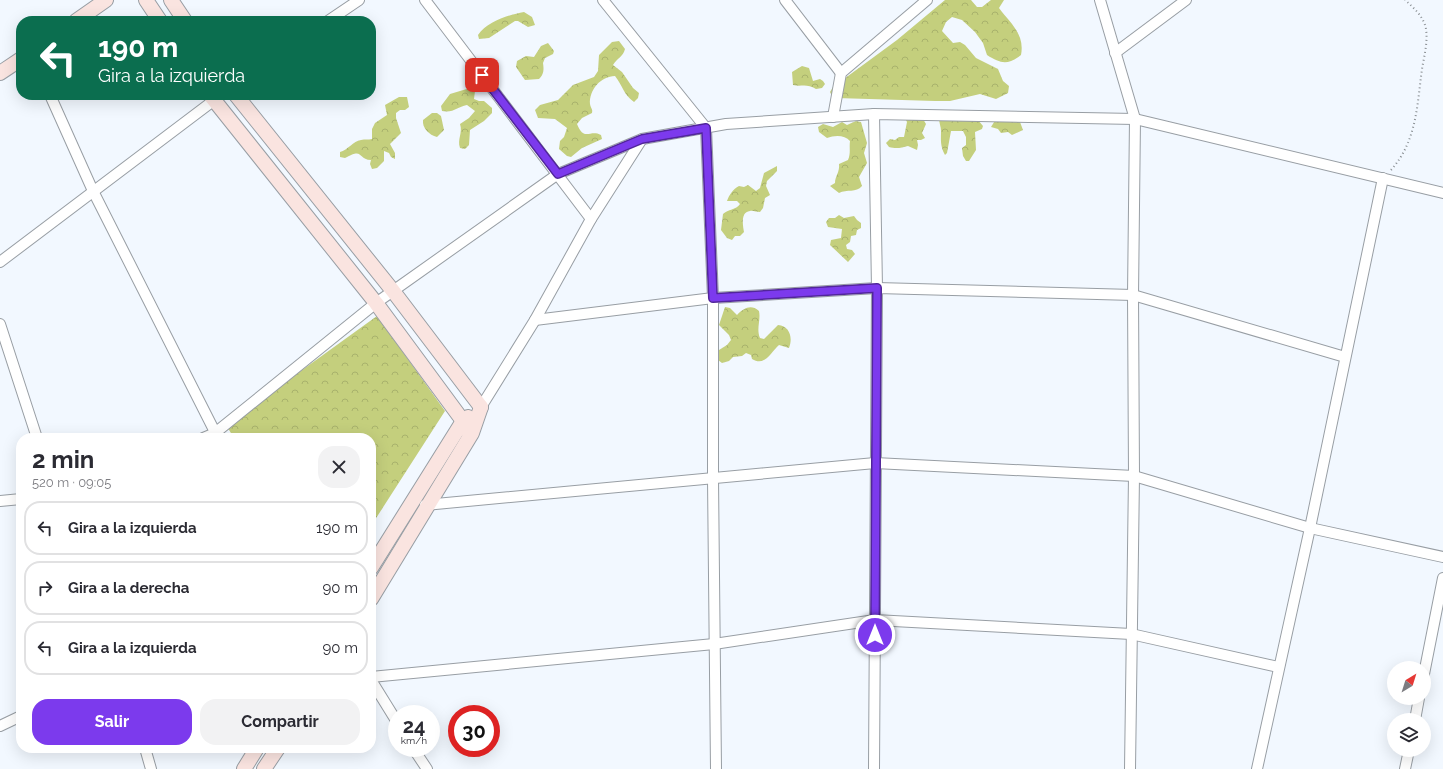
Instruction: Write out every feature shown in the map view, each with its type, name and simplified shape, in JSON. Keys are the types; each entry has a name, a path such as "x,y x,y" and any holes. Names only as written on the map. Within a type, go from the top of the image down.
{"street":[{"path":"83,16 106,0"},
{"path":"146,0 157,16"},
{"path":"171,0 182,16"},
{"path":"335,16 359,0"},
{"path":"425,0 558,174 591,220"},
{"path":"603,0 706,128 713,298 714,644 716,769"},
{"path":"785,0 841,73"},
{"path":"833,117 841,73 927,0"},
{"path":"1100,0 1135,119 1133,295 1134,476 1130,769"},
{"path":"1115,53 1186,0"},
{"path":"0,73 16,62"},
{"path":"52,100 93,191 214,433"},
{"path":"0,262 211,100"},
{"path":"217,100 376,303 463,421 470,435"},
{"path":"240,100 393,291 481,407"},
{"path":"220,433 376,303 558,174 642,139 726,124 874,114 1135,119 1443,192"},
{"path":"874,114 877,288 874,769"},
{"path":"376,591 470,435 481,407 535,320 591,220 642,139"},
{"path":"1257,769 1278,667 1310,528 1383,178"},
{"path":"535,320 713,298 877,288 1133,295 1345,357"},
{"path":"0,324 35,433"},
{"path":"376,560 463,421 481,407"},
{"path":"410,505 428,505 875,463 1134,476 1310,528 1443,557"},
{"path":"0,502 16,500"},
{"path":"1427,661 1443,578"},
{"path":"376,678 714,644 875,620 1131,634 1278,667"},
{"path":"376,687 388,707"},
{"path":"0,726 16,718"},
{"path":"146,753 151,769"},
{"path":"244,769 254,753"},
{"path":"264,769 275,753"},
{"path":"419,757 426,769"},
{"path":"1405,769 1408,757"}],"path":[{"path":"1383,178 1405,152 1418,112 1426,30 1421,16 1405,0"}],"green space":[{"path":"945,0 971,0 977,7 982,7 991,0 1004,0 999,8 1019,35 1022,48 1021,55 1008,62 1000,62 987,55 983,43 975,32 962,20 952,17 946,22 942,31 953,43 960,42 965,45 976,58 998,69 1003,81 1009,86 1008,93 996,99 980,94 950,101 836,98 832,96 830,92 833,87 897,40"},
{"path":"524,12 532,17 535,25 528,27 518,21 515,21 489,38 479,39 478,35 482,30 493,22"},
{"path":"619,41 625,49 623,54 613,65 622,72 633,88 639,93 638,98 634,102 630,99 615,76 605,78 601,81 594,89 590,99 592,113 582,118 577,124 585,134 594,133 601,135 602,139 582,148 571,157 567,156 559,149 560,141 564,137 567,128 555,119 538,118 535,110 540,105 558,100 573,85 594,77 598,71 599,55 612,42"},
{"path":"548,43 554,51 553,54 545,58 543,63 543,74 539,79 525,80 516,67 517,61 526,56 534,57 541,46"},
{"path":"802,66 809,68 813,81 820,79 823,81 825,84 822,88 816,89 813,87 793,85 792,72"},
{"path":"470,88 475,91 474,99 484,101 492,108 492,113 484,121 470,130 469,145 465,149 460,148 459,145 461,130 460,124 469,118 475,111 467,105 453,111 442,111 441,106 450,94"},
{"path":"399,97 407,97 409,107 396,113 396,118 401,133 390,144 395,153 395,159 391,157 389,153 384,151 384,161 377,168 372,169 370,164 371,160 364,158 360,154 351,155 345,158 340,157 340,152 355,142 372,139 372,129 375,123 387,115 385,105"},
{"path":"432,113 437,113 441,116 444,130 437,137 431,135 427,131 423,123 423,120"},
{"path":"905,118 923,119 926,124 922,133 925,138 917,140 917,150 908,146 892,148 886,143 890,139 895,140 899,137 904,137 907,122"},
{"path":"939,119 978,120 983,126 982,129 975,132 976,150 969,161 966,161 963,156 962,148 966,145 966,137 963,131 951,131 947,153 945,155 941,140"},
{"path":"996,119 1020,122 1023,130 1012,135 1008,132 1001,133 998,129 991,127"},
{"path":"856,121 861,122 867,143 864,153 867,163 859,177 862,186 854,190 839,193 830,186 835,183 839,164 848,160 850,153 850,141 840,136 827,138 819,132 818,127 823,124 833,127 842,122 847,125"},
{"path":"777,166 777,171 767,181 766,186 770,195 765,198 763,208 760,212 747,212 743,217 744,232 740,236 735,236 732,240 727,238 721,230 723,214 740,204 737,201 727,201 732,192 739,186 744,187 748,185 756,191 760,188 764,173"},
{"path":"839,215 844,218 854,216 861,223 861,228 857,230 856,235 851,236 850,242 846,245 847,249 852,250 855,254 848,262 830,245 831,240 841,238 842,229 828,227 826,222 829,218 835,218"},
{"path":"725,307 730,308 737,315 742,310 750,307 756,309 759,311 758,331 760,338 764,339 778,325 782,326 790,333 791,340 789,348 779,345 767,358 761,361 752,359 751,355 746,353 742,356 733,357 729,361 722,363 718,360 719,350 727,345 731,340 729,335 719,325"},
{"path":"377,316 445,411 376,518 376,433 231,433 226,425"}],"route":[{"path":"482,75 558,174 642,139 706,128 713,298 877,288 875,635"}]}
